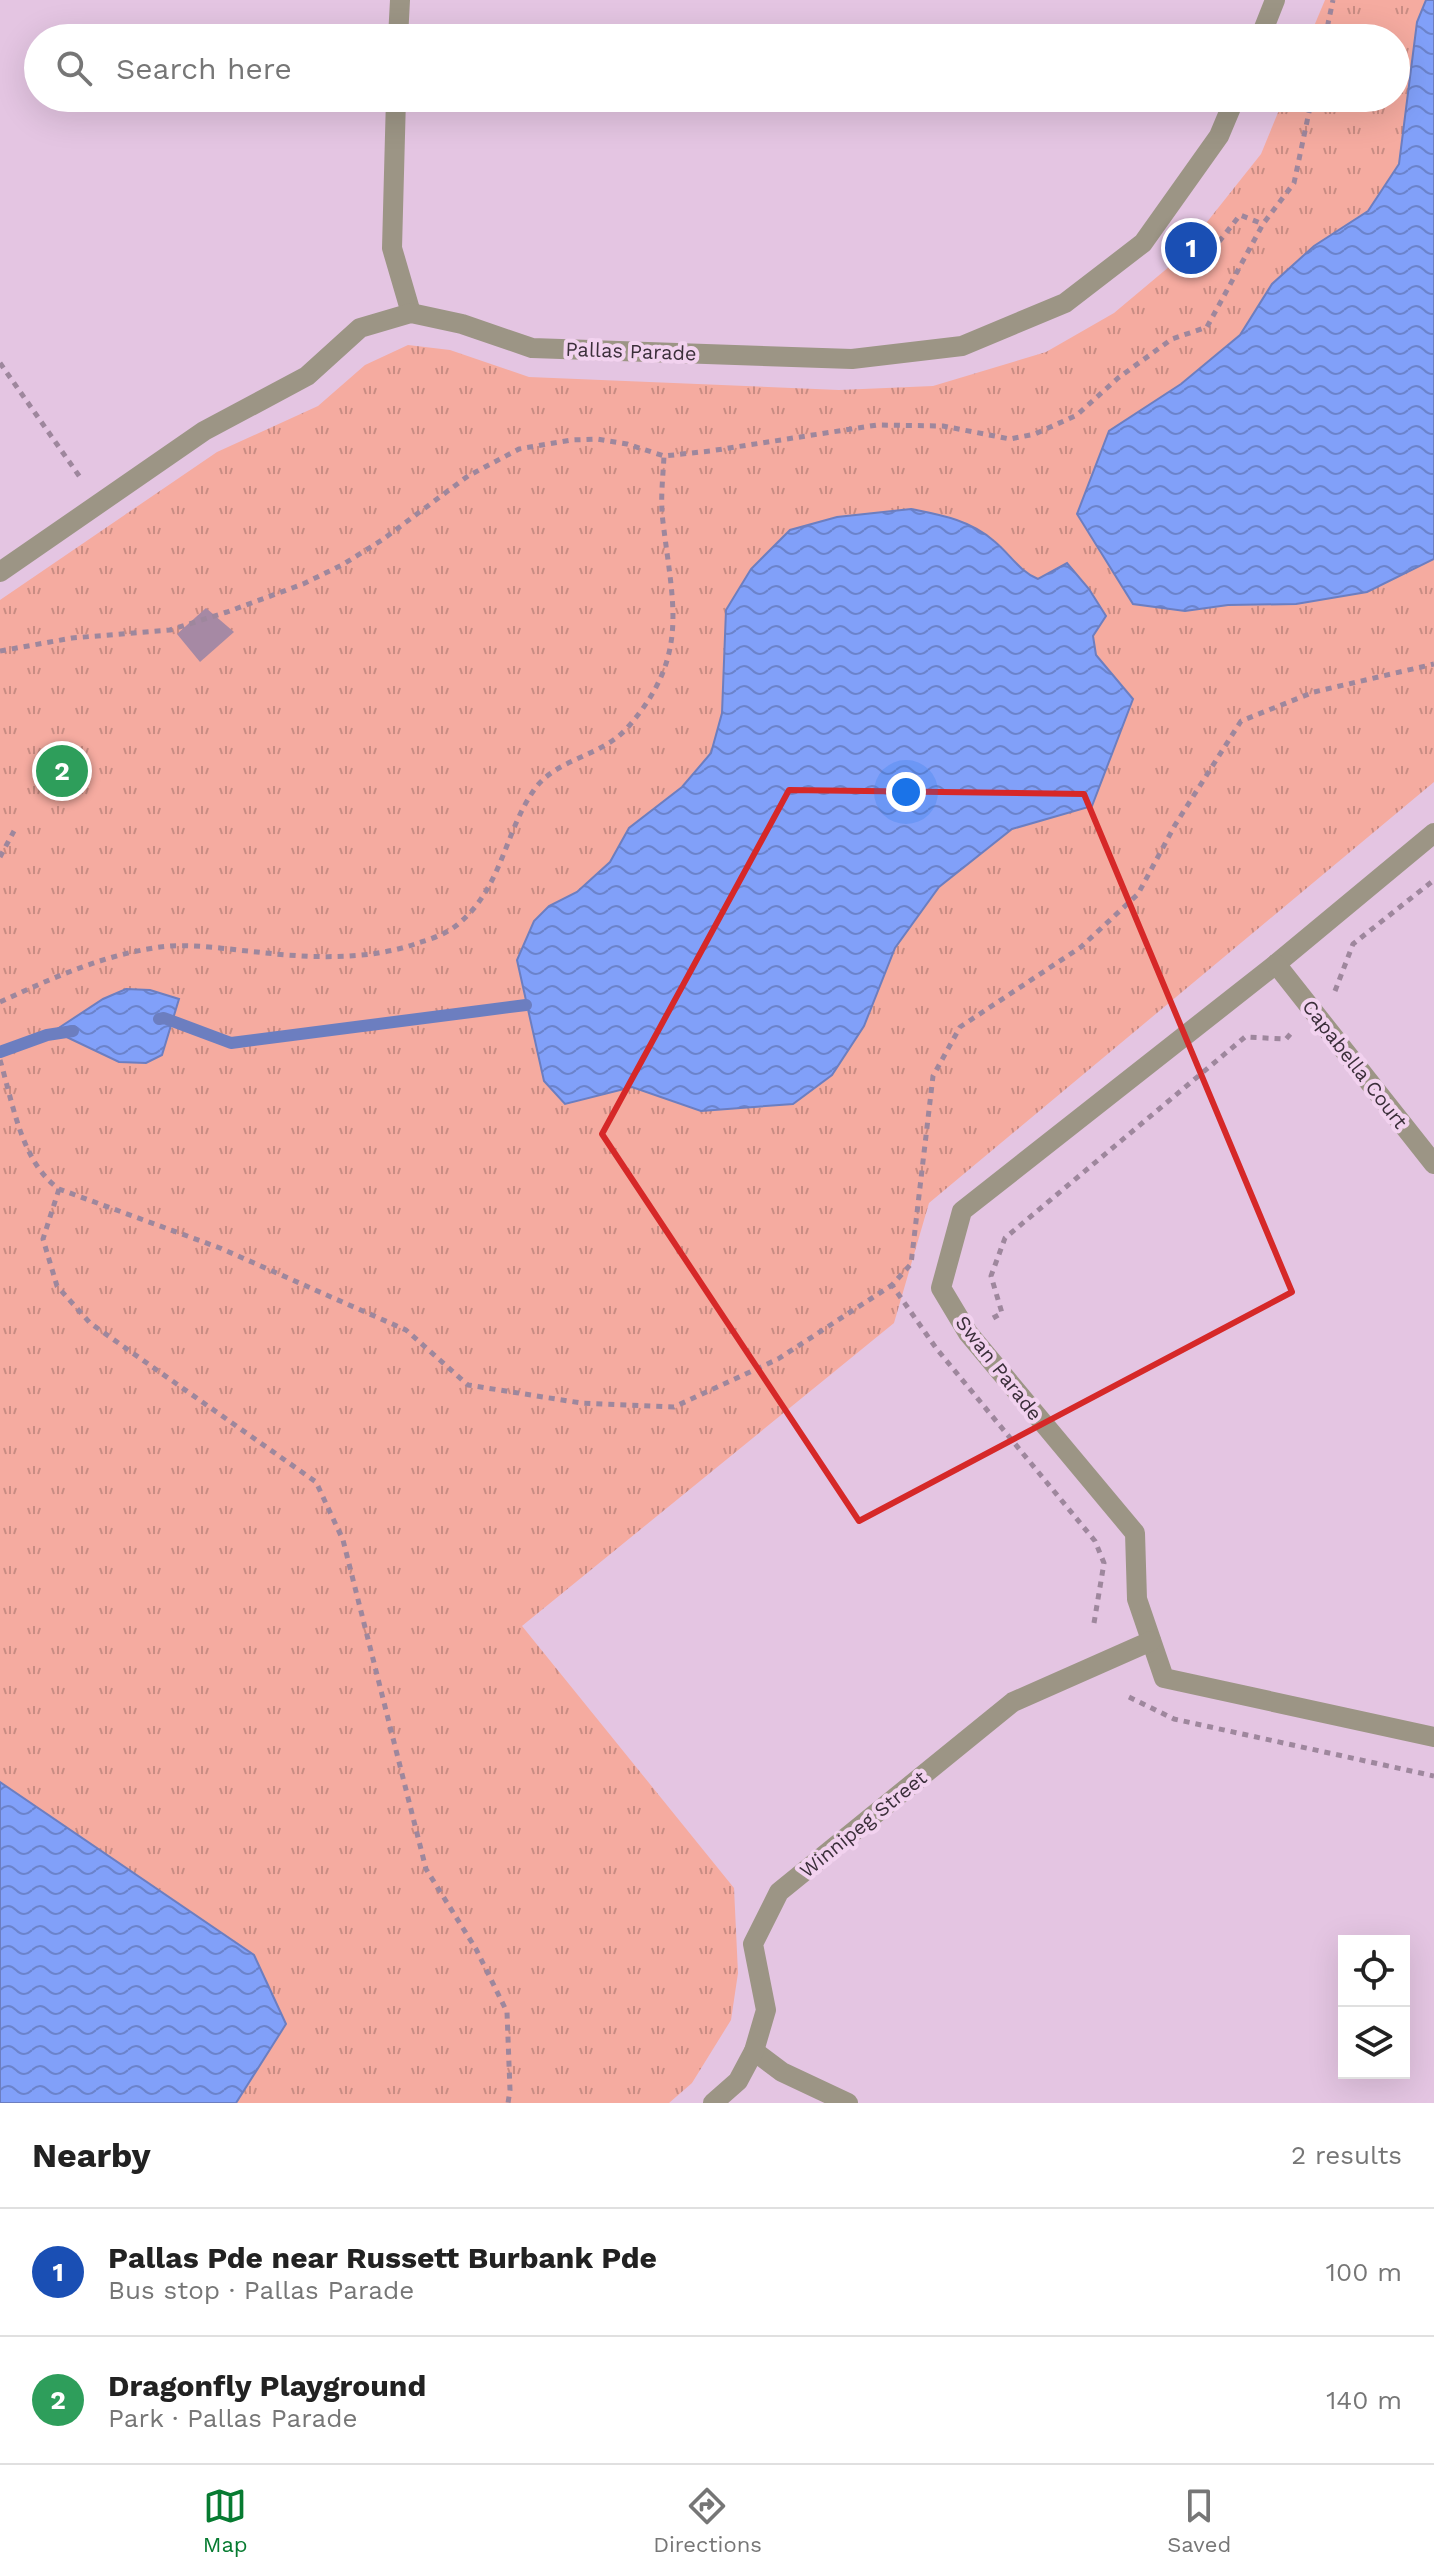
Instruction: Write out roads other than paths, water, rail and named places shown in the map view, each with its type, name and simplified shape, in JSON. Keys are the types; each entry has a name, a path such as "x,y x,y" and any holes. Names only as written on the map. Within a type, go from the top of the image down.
{"street":[{"path":"399,24 400,0"},
{"path":"1266,24 1275,0"},
{"path":"396,112 392,248 411,313"},
{"name":"Pallas Parade","path":"0,572 204,431 307,376 360,328 411,313 462,324 532,348 852,359 962,346 1065,303 1143,243 1219,136 1229,112"},
{"name":"Swan Parade","path":"1434,833 1276,964 962,1211 941,1288 968,1333 1135,1533 1137,1599 1164,1678 1434,1737"},
{"name":"Capabella Court","path":"1276,964 1434,1164"},
{"name":"Winnipeg Street","path":"713,2103 738,2081 754,2051 766,2010 753,1944 779,1892 1013,1702 1151,1641"},
{"path":"754,2051 782,2072 848,2103"}],"water":[{"path":"1426,0 1434,0 1434,559 1367,592 1296,604 1228,605 1185,611 1133,604 1077,514 1109,431 1181,384 1240,335 1272,284 1314,246 1368,211 1399,164 1406,112 1410,112 1410,77 1417,22"},
{"path":"911,509 944,516 975,528 994,541 1025,572 1038,579 1067,563 1106,616 1093,636 1096,655 1133,699 1092,806 1012,829 939,887 895,948 864,1026 832,1075 793,1104 701,1111 632,1087 565,1104 544,1081 517,960 534,921 549,906 577,892 610,862 629,828 682,787 711,753 722,713 726,610 751,569 790,530 837,517"},
{"path":"126,989 150,990 179,999 162,1055 146,1063 119,1062 54,1031 103,999"},
{"path":"0,1782 254,1955 286,2024 236,2103 0,2103"}],"waterway":[{"path":"159,1019 164,1018 231,1043 526,1005"},
{"path":"0,1052 47,1035 73,1031"}],"place":[{"name":"Pallas Pde near Russett Burbank Pde","path":"1191,248"},
{"name":"Dragonfly Playground","path":"62,771"}]}
